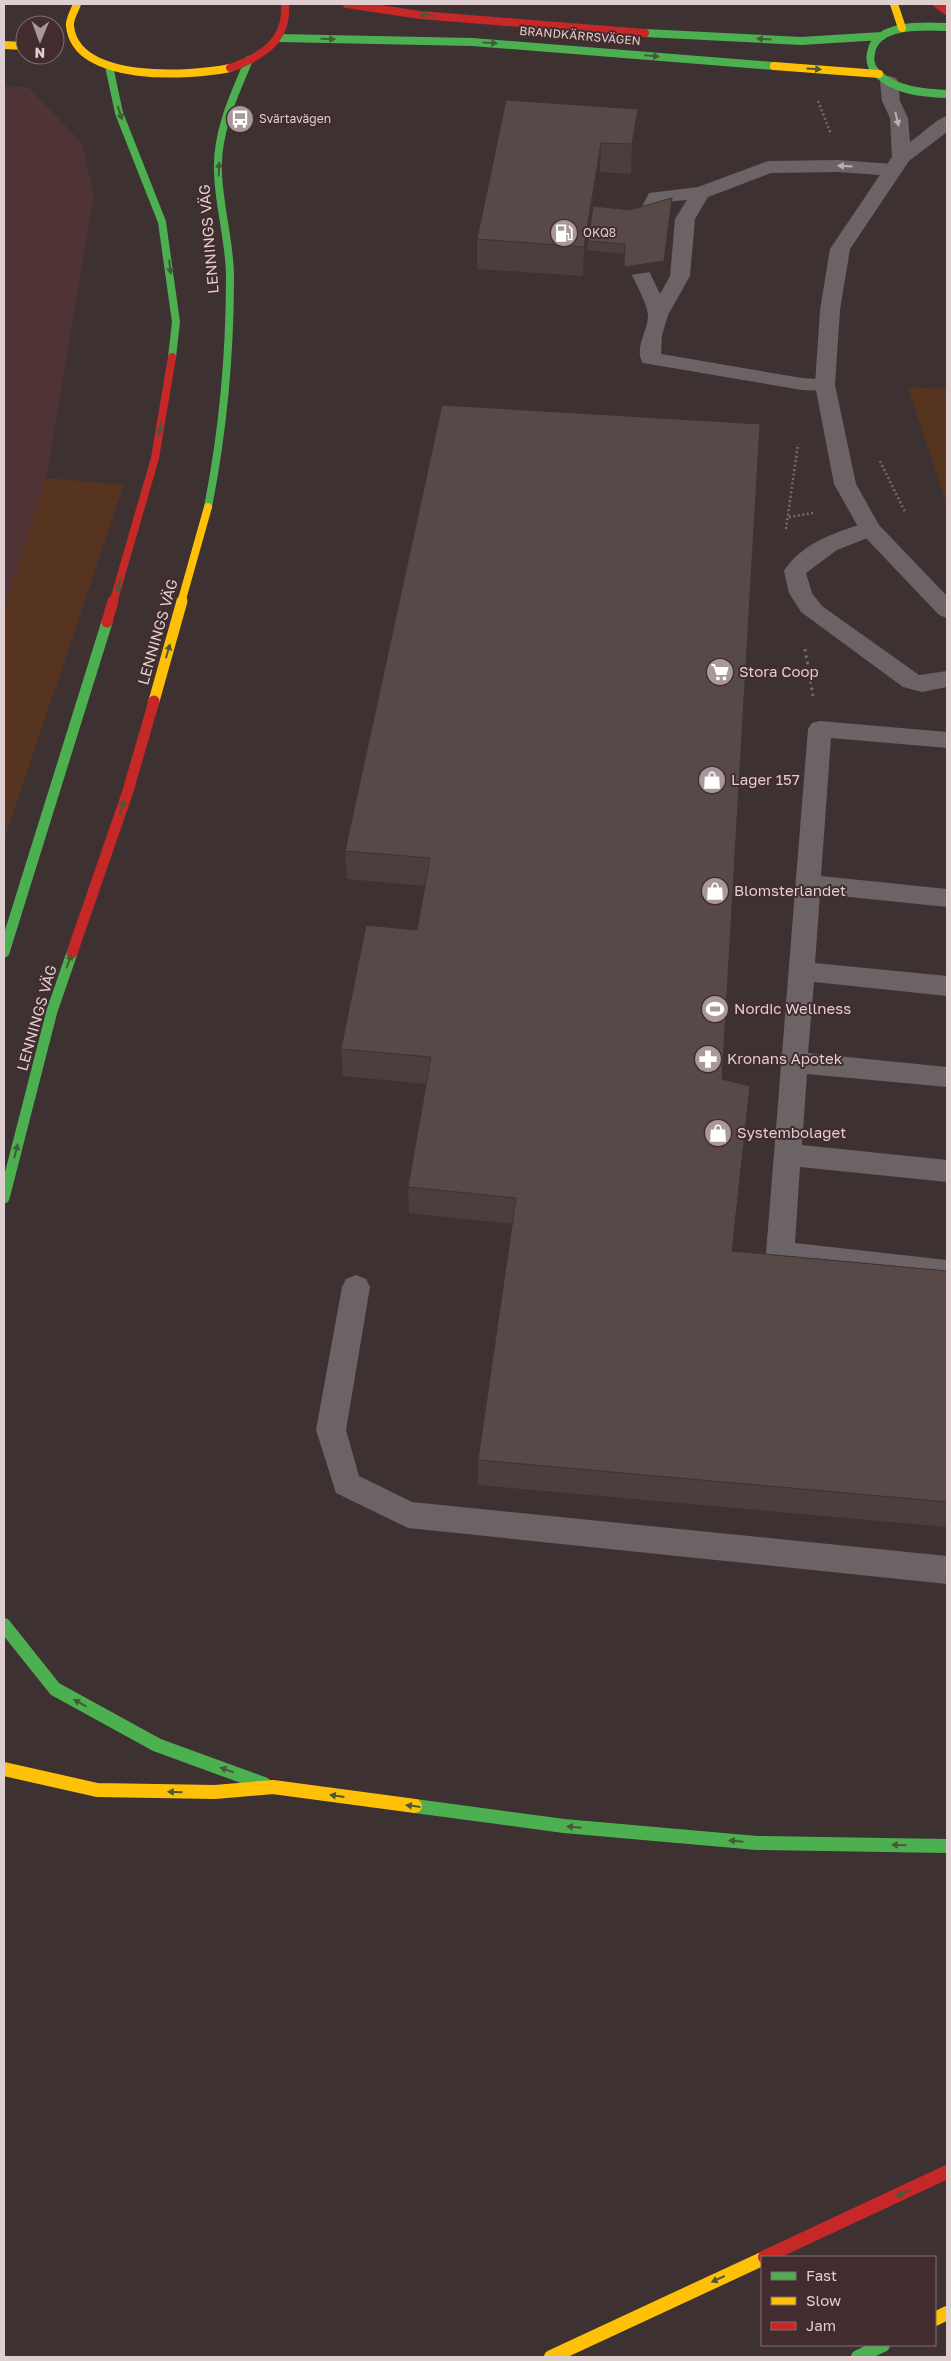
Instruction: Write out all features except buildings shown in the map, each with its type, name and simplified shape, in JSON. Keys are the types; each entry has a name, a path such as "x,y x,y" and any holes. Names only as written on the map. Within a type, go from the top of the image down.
{"main road":[{"path":"77,4 72,13 70,26 73,38 82,50 109,66 135,73 179,76 223,70 249,60 266,50 279,38 286,25 288,12 285,4"},
{"name":"BRANDKÄRRSVÄGEN","path":"347,4 420,15 641,33 801,41 882,36 902,28 919,25 947,27"},
{"path":"894,4 902,28"},
{"path":"937,4 947,12"},
{"path":"882,36 874,44 870,54 872,64 884,78"},
{"name":"BRANDKÄRRSVÄGEN","path":"279,38 472,42 884,78 919,92 947,94"},
{"path":"65,48 82,50"},
{"name":"LENNINGS VÄG","path":"4,1198 52,1010 128,790 209,505 224,401 229,329 230,272 225,217 218,171 223,131 237,87 249,60"},
{"path":"4,952 135,532 154,458 163,413 176,322 162,222 119,113 109,66"},
{"path":"4,1625 55,1689 157,1745 273,1787 564,1826 757,1843 947,1846"},
{"path":"4,1769 97,1790 215,1792 273,1787"},
{"path":"768,2256 947,2172"},
{"path":"551,2357 761,2259"},
{"path":"858,2357 881,2346"}],"street":[{"path":"884,78 891,101 899,118 898,163"},
{"path":"947,122 935,134 898,163 840,249 830,310 825,385 845,484 870,529 947,610"},
{"path":"646,218 656,198 700,193 768,167 898,163"},
{"path":"700,193 685,218 680,276 658,315 652,335 650,359 802,384 825,385"},
{"path":"640,271 658,315"},
{"path":"870,529 831,542 809,556 795,571 796,583 803,602 911,681 922,684 947,679"},
{"path":"947,740 820,729 780,1253 947,1272"},
{"path":"809,884 947,898"},
{"path":"802,971 947,986"},
{"path":"795,1062 947,1077"},
{"path":"788,1155 947,1171"},
{"path":"356,1287 331,1430 347,1484 408,1516 947,1570"}],"path":[{"path":"879,457 886,475 909,518"}],"shaded area":[{"path":"4,86 28,87 82,143 94,196 46,478 4,610"},
{"path":"908,387 947,389 947,505"},
{"path":"46,478 124,485 4,840 4,610"}],"traffic: fast":[{"path":"947,27 913,27 888,33 878,39 872,46 870,57 876,72 893,84 929,93 947,94"},
{"path":"645,33 801,41 882,36"},
{"path":"279,38 472,42 774,66"},
{"path":"208,507 222,421 228,361 230,303 230,261 219,185 218,158 223,129 249,60"},
{"path":"109,66 119,113 162,222 176,322 172,357"},
{"path":"4,952 107,622"},
{"path":"4,1198 52,1011 72,953"},
{"path":"4,1625 55,1689 157,1745 264,1784"},
{"path":"415,1806 564,1826 757,1843 947,1846"},
{"path":"858,2357 881,2346"}],"traffic: slow":[{"path":"77,4 70,26 76,44 91,57 112,66 137,72 164,74 213,72 230,68"},
{"path":"894,4 902,28"},
{"path":"4,45 15,46"},
{"path":"774,66 879,74"},
{"path":"154,701 208,507"},
{"path":"4,1769 97,1790 215,1792 273,1787 415,1806"},
{"path":"551,2357 761,2259"},
{"path":"936,2318 947,2313"}],"traffic: jam":[{"path":"230,68 262,53 279,37 284,27 286,16 285,4"},
{"path":"347,4 420,15 645,33"},
{"path":"937,4 947,11"},
{"path":"107,622 155,458 172,357"},
{"path":"72,953 128,791 154,701"},
{"path":"767,2256 947,2172"}],"place":[{"name":"Svärtavägen","path":"240,119"},
{"name":"OKQ8","path":"564,233"},
{"name":"Stora Coop","path":"720,672"},
{"name":"Lager 157","path":"712,780"},
{"name":"Blomsterlandet","path":"715,891"},
{"name":"Nordic Wellness","path":"715,1009"},
{"name":"Kronans Apotek","path":"708,1059"},
{"name":"Systembolaget","path":"718,1133"}]}
